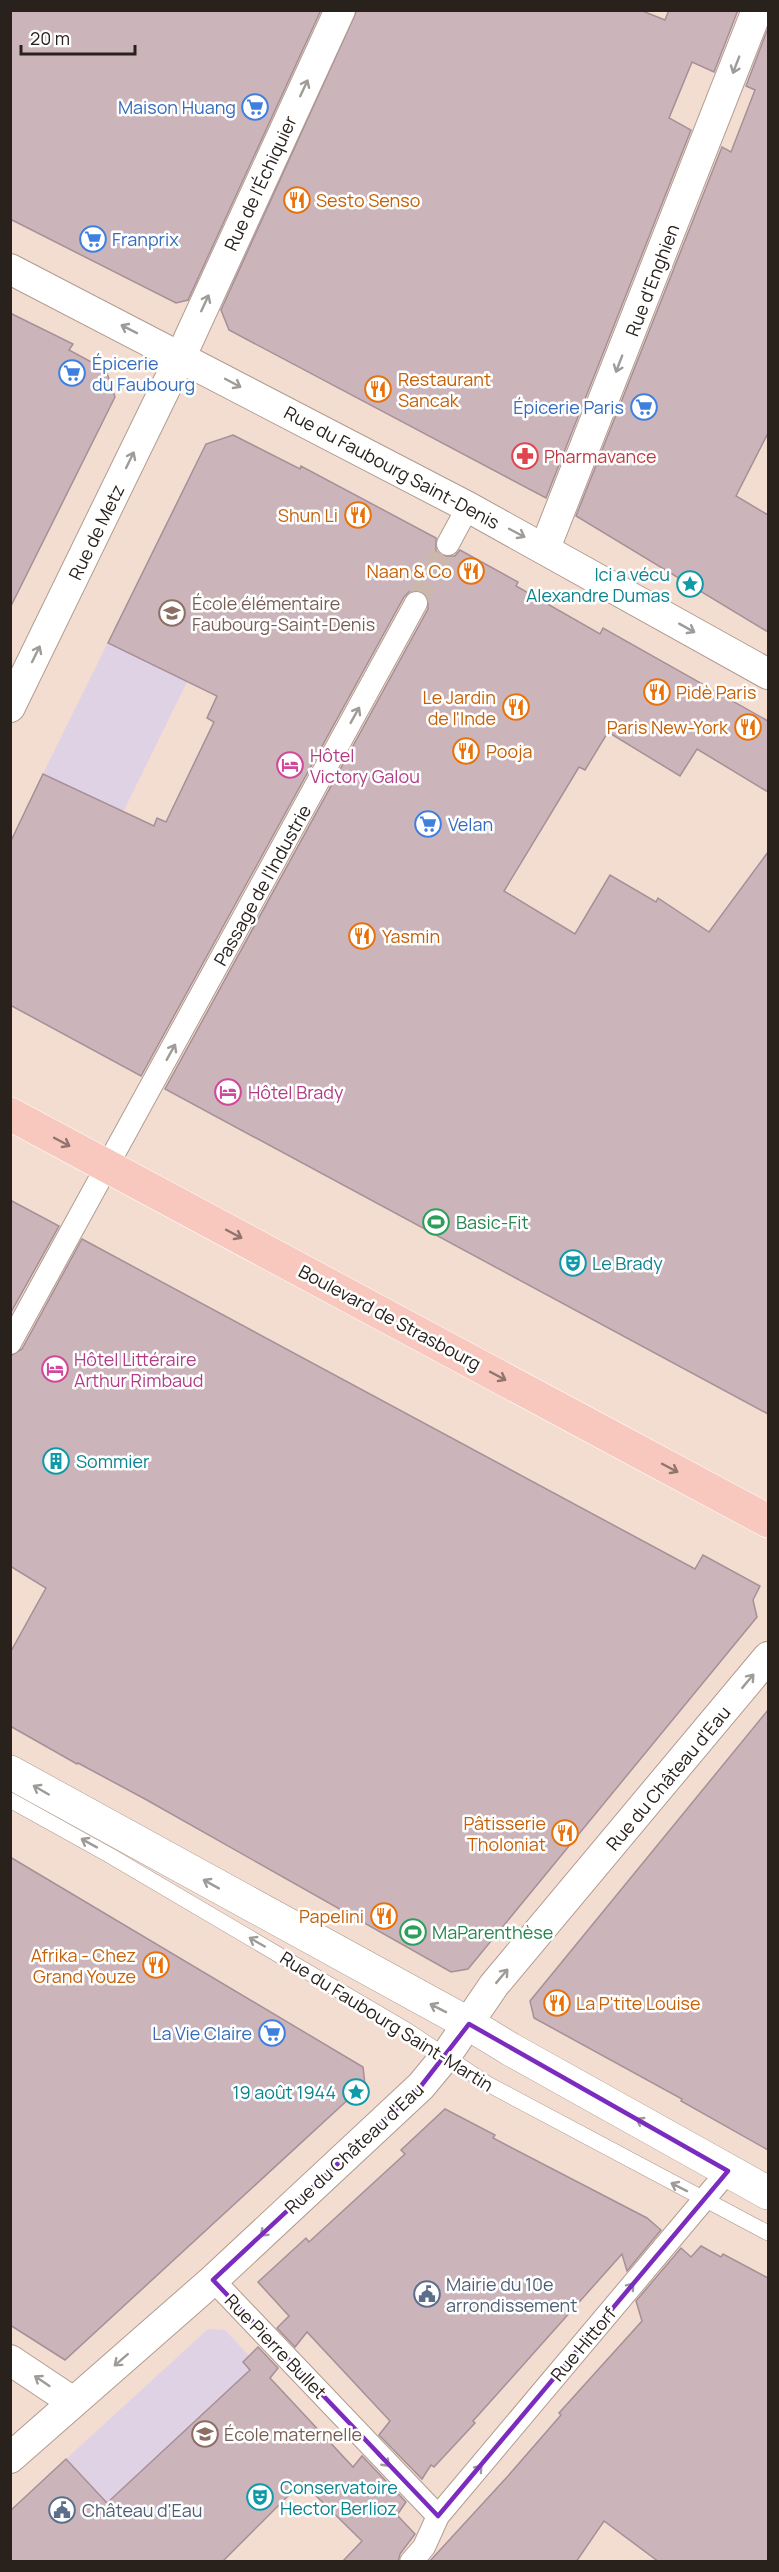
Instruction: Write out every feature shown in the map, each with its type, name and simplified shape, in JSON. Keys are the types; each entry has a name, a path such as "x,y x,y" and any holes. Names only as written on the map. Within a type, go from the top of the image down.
{"main road":[{"name":"Boulevard de Strasbourg","path":"10,1114 768,1521"},
{"name":"Rue du Faubourg Saint-Martin","path":"10,1773 469,2024 768,2193"}],"street":[{"name":"Rue de l'Échiquier","path":"181,356 340,10"},
{"name":"Rue d'Enghien","path":"545,548 757,10"},
{"name":"Rue du Faubourg Saint-Denis","path":"10,268 545,548 768,674"},
{"name":"Rue de Metz","path":"10,707 181,356"},
{"path":"448,544 468,507"},
{"name":"Passage de l'Industrie","path":"10,1342 109,1167 416,603"},
{"name":"Rue du Château d'Eau","path":"10,2458 213,2280 421,2086 469,2024 494,1985 768,1657"},
{"name":"Rue Hittorf","path":"411,2562 424,2547 438,2516 728,2171"},
{"name":"Rue Pierre Bullet","path":"213,2280 438,2516"},
{"path":"10,2360 73,2402"}],"lane":[{"name":"Rue du Faubourg Saint-Martin","path":"10,1800 398,2025 486,2084 768,2234"}],"highlighted area":[{"path":"469,2024 728,2171 438,2516 213,2280 421,2086"}],"shaded area":[{"name":"École élémentaire Faubourg-Saint-Denis","path":"233,435 293,466 245,570 105,849 24,812 206,444"},
{"name":"École maternelle","path":"208,2329 225,2330 319,2431 141,2540 66,2459"}],"building":[{"path":"10,10 321,10 188,300 176,303 10,219"},
{"path":"357,10 640,10 665,20 669,10 738,10 714,72 692,62 669,118 691,130 546,498 229,330 221,310"},
{"path":"768,28 768,433 736,496 768,515 768,632 576,516 722,147 731,152 755,90 746,86"},
{"path":"10,313 73,344 69,350 106,370 115,397 10,608"},
{"path":"233,435 300,469 301,466 436,538 436,551 442,556 455,556 460,550 518,582 516,586 600,634 603,628 768,721 768,792 697,749 680,776 608,732 585,770 579,767 504,891 575,934 610,875 656,902 658,898 709,932 768,852 768,1414 165,1089 428,609 428,597 422,591 410,591 404,597 141,1076 10,1005 10,843 43,774 154,826 157,818 166,822 214,722 207,718 217,696 108,643 206,444"},
{"path":"10,1200 59,1226 10,1314"},
{"path":"82,1239 695,1569 703,1555 760,1586 753,1600 757,1617 468,1969 451,1972 145,1799 10,1726 10,1653 46,1588 10,1566 10,1356 22,1349"},
{"path":"768,1710 768,2150 681,2101 682,2099 534,2018 530,2001"},
{"path":"10,1857 363,2067 365,2084 65,2360 10,2325"},
{"name":"Mairie du 10e arrondissement","path":"445,2109 495,2135 493,2138 647,2218 661,2230 627,2271 622,2254 473,2421 475,2423 434,2467 431,2465 422,2479 379,2435 390,2421 307,2332 295,2347 277,2328 289,2316 258,2282 306,2238 309,2242 405,2154 401,2150"},
{"path":"701,2246 721,2257 723,2254 768,2278 768,2562 659,2562 604,2521 576,2562 429,2562 508,2476 561,2415 559,2413 642,2321 636,2301 681,2248 691,2257"},
{"path":"258,2347 278,2368 270,2378 353,2467 362,2456 406,2502 397,2515 415,2534 400,2554 398,2562 342,2562 362,2541 302,2482 222,2562 10,2562 10,2511 66,2459 107,2503 250,2370 243,2362"}],"tunnel":[{"path":"416,603 448,544"}],"place":[{"name":"Maison Huang","path":"255,107"},
{"name":"Sesto Senso","path":"297,200"},
{"name":"Franprix","path":"93,239"},
{"name":"Épicerie du Faubourg","path":"72,373"},
{"name":"Restaurant Sancak","path":"378,389"},
{"name":"Épicerie Paris","path":"644,407"},
{"name":"Pharmavance","path":"525,456"},
{"name":"Shun Li","path":"358,515"},
{"name":"Naan & Co","path":"471,571"},
{"name":"Ici a vécu Alexandre Dumas","path":"690,584"},
{"name":"École élémentaire Faubourg-Saint-Denis","path":"172,613"},
{"name":"Pidè Paris","path":"657,692"},
{"name":"Le Jardin de l'Inde","path":"516,707"},
{"name":"Paris New-York","path":"748,727"},
{"name":"Pooja","path":"466,751"},
{"name":"Hôtel Victory Galou","path":"290,765"},
{"name":"Velan","path":"428,824"},
{"name":"Yasmin","path":"362,936"},
{"name":"Hôtel Brady","path":"228,1092"},
{"name":"Basic-Fit","path":"436,1222"},
{"name":"Le Brady","path":"573,1263"},
{"name":"Hôtel Littéraire Arthur Rimbaud","path":"55,1369"},
{"name":"Sommier","path":"56,1461"},
{"name":"Pâtisserie Tholoniat","path":"565,1833"},
{"name":"Papelini","path":"384,1916"},
{"name":"MaParenthèse","path":"413,1932"},
{"name":"Afrika - Chez Grand Youze","path":"156,1965"},
{"name":"La P'tite Louise","path":"557,2003"},
{"name":"La Vie Claire","path":"272,2033"},
{"name":"19 août 1944","path":"356,2092"},
{"name":"Mairie du 10e arrondissement","path":"427,2294"},
{"name":"École maternelle","path":"205,2434"},
{"name":"Conservatoire Hector Berlioz","path":"260,2497"},
{"name":"Château d'Eau","path":"62,2510"}]}
